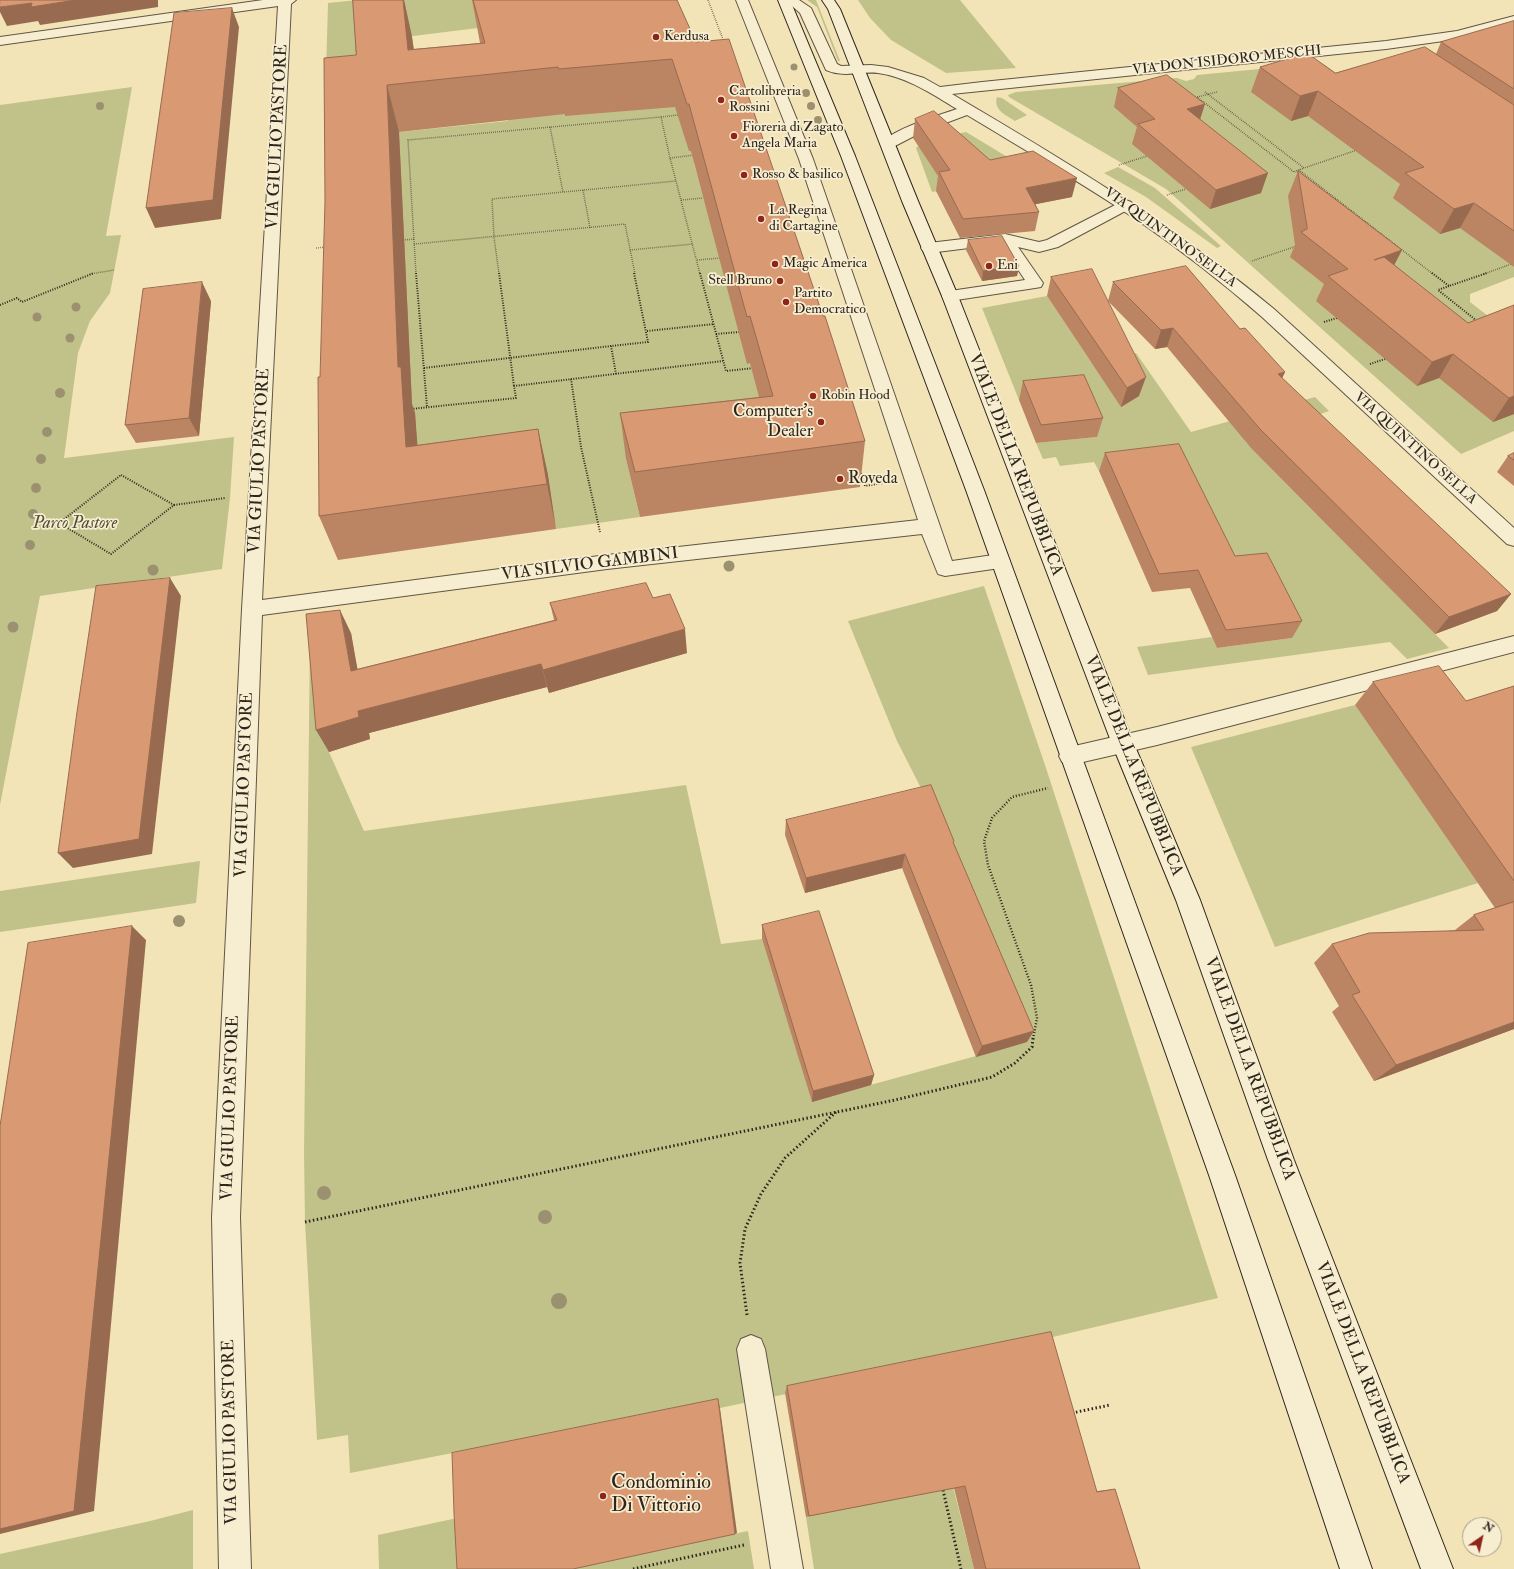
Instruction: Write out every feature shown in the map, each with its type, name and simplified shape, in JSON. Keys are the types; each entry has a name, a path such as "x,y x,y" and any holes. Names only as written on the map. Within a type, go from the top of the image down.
{"street":[{"path":"0,41 287,0"},
{"name":"VIA GIULIO PASTORE","path":"235,1569 226,1217 252,609 287,0"},
{"path":"742,0 806,160 929,526 945,569 1000,561"},
{"path":"784,0 818,81 886,254 1000,561 1222,1175 1356,1569"},
{"path":"791,0 806,11 831,67 840,71 859,70 834,9 828,0"},
{"name":"VIA DON ISIDORO MESCHI","path":"938,92 982,86 1386,45 1458,35 1514,20"},
{"path":"1386,45 1405,57"},
{"name":"VIA QUINTINO SELLA","path":"859,70 875,69 898,74 919,82 938,92 1083,177 1192,250 1229,279 1514,540"},
{"name":"VIALE DELLA REPUBBLICA","path":"859,70 929,248 950,296 1123,744 1188,900 1281,1160 1437,1569"},
{"path":"888,144 903,134 967,110"},
{"path":"929,248 1005,238 1039,247 1052,244 1126,205"},
{"path":"950,296 1035,284 1005,238"},
{"name":"VIA SILVIO GAMBINI","path":"252,609 607,562 929,526"},
{"path":"1070,756 1123,744 1514,644"},
{"path":"752,1349 787,1569"}],"path":[{"path":"708,0 724,43 722,48"},
{"path":"1222,90 1197,97 1294,172 1362,149"},
{"path":"1208,94 1304,168"},
{"path":"1198,104 1204,102"},
{"path":"427,407 414,244 408,140 678,115"},
{"path":"661,117 692,244 726,371 756,367"},
{"path":"550,127 563,192"},
{"path":"670,158 702,155"},
{"path":"1119,165 1147,156"},
{"path":"1299,170 1449,286"},
{"path":"404,410 516,398 494,237 492,199 676,181"},
{"path":"1168,195 1186,189"},
{"path":"583,190 590,228"},
{"path":"1323,196 1330,194"},
{"path":"681,200 703,198"},
{"path":"1358,225 1366,222"},
{"path":"414,244 625,224 648,342 424,368"},
{"path":"400,240 414,239"},
{"path":"630,250 692,244"},
{"path":"1248,262 1300,245"},
{"path":"1391,249 1398,246"},
{"path":"316,248 328,247"},
{"path":"697,260 720,258"},
{"path":"1479,322 1438,290 1514,263"},
{"path":"0,305 17,298 22,302 92,273 114,270"},
{"path":"1323,323 1337,318"},
{"path":"647,331 714,324"},
{"path":"716,334 739,332"},
{"path":"611,346 616,374"},
{"path":"1363,367 1385,359"},
{"path":"514,386 723,361"},
{"path":"571,380 581,447 600,533"},
{"path":"860,471 865,486 885,483"},
{"path":"174,505 121,475 58,523 112,554 174,505 230,498"},
{"path":"305,1222 836,1112 992,1078 1015,1063 1032,1047 1037,1018 1031,985 988,865 984,841 992,818 1012,797 1050,787"},
{"path":"752,1349 740,1263 745,1229 761,1194 785,1158 836,1112"},
{"path":"1068,1406 1070,1413 1110,1406"},
{"path":"944,1490 961,1569"},
{"path":"633,1569 782,1538"}],"green space":[{"path":"357,0 545,0 551,19 397,38 325,107 328,3"},
{"path":"807,0 816,0 840,61 838,61 817,7"},
{"path":"858,0 960,0 1016,68 946,73 891,40 870,18"},
{"path":"1322,63 1514,197 1514,277 1470,294 1470,302 1514,336 1514,431 1461,454 1166,189 1009,97 1008,95 1016,92 1177,78 1186,81 1194,79 1197,75"},
{"name":"Parco Pastore","path":"132,87 106,236 121,235 110,293 90,321 78,353 64,458 234,437 230,498 222,569 40,596 0,805 0,105"},
{"path":"503,89 675,107 750,145 694,163 720,258 818,355 772,442 626,459 640,517 556,529 548,475 421,492 338,411 402,228 399,132 508,121"},
{"path":"997,97 1002,98 1027,115 1015,121 1001,112 996,102"},
{"path":"966,132 1029,170 995,181 932,192 916,148 923,141"},
{"path":"1118,167 1155,188 1221,246 1217,248 1146,197 1104,173"},
{"path":"1047,296 1091,362 1136,353 1191,432 1315,397 1329,411 1245,441 1449,648 1407,659 1390,642 1148,675 1137,647 1212,637 1217,648 1292,638 1226,574 1172,463 1099,471 1094,462 1060,466 1056,457 1043,459 1036,443 1097,437 1019,400 982,308"},
{"path":"984,586 1046,768 1218,1298 1036,1341 720,1408 611,1429 473,1449 350,1473 348,1435 317,1440 305,1222 304,1153 310,638 318,638 329,752 364,831 686,785 721,944 762,939 812,1101 1027,1042 927,800 897,741 848,621"},
{"path":"1355,705 1478,883 1275,947 1191,747"},
{"path":"200,861 196,903 0,932 0,891"},
{"path":"953,1487 974,1569 814,1569 806,1517"},
{"path":"193,1510 193,1569 0,1569 0,1554"},
{"path":"476,1514 477,1569 379,1569 378,1535"},
{"path":"748,1531 754,1569 569,1569"}],"building":[{"path":"0,0 76,0 31,7 32,3 0,7"},
{"path":"353,0 403,0 408,50 485,43 473,0 677,0 696,42 729,39 823,316 825,316 865,441 635,472 620,413 773,396 750,316 747,317 689,104 687,104 672,59 559,69 558,67 387,85 398,367 401,367 406,447 538,429 547,484 319,516 318,377 320,377 325,201 324,58 356,55"},
{"path":"232,8 213,200 146,208 174,13"},
{"path":"1514,21 1514,89 1441,42"},
{"path":"1425,47 1514,105 1514,231 1474,203 1454,209 1405,173 1424,167 1318,91 1300,96 1260,67 1307,53 1335,73"},
{"path":"1167,75 1205,104 1187,109 1268,173 1216,190 1138,124 1155,119 1118,88"},
{"path":"934,111 990,160 1033,151 1077,178 1026,188 1039,212 963,219 939,172 950,170 915,119"},
{"path":"1298,171 1402,250 1374,260 1384,257 1468,323 1514,305 1514,396 1509,398 1453,354 1432,362 1328,276 1348,269 1301,232 1307,229"},
{"path":"1002,236 1019,266 983,271 968,240"},
{"path":"1186,266 1240,329 1245,328 1285,372 1278,374 1511,594 1449,617 1260,429 1173,328 1161,330 1113,282"},
{"path":"1092,269 1146,377 1127,388 1051,277"},
{"path":"202,282 189,418 125,425 143,289"},
{"path":"1084,375 1103,418 1041,425 1023,381"},
{"path":"1179,444 1235,556 1267,553 1302,621 1226,630 1198,570 1159,574 1105,453"},
{"path":"1514,453 1514,460 1508,456"},
{"path":"170,578 139,839 58,853 96,586"},
{"path":"646,583 653,598 670,594 685,629 543,670 541,664 358,711 359,717 316,730 306,614 340,610 351,671 557,620 550,603"},
{"path":"1439,666 1466,701 1514,686 1514,881 1373,682"},
{"path":"931,785 954,841 953,842 1034,1031 982,1046 905,854 806,878 786,820"},
{"path":"1514,902 1514,1022 1396,1065 1352,995 1360,992 1332,944 1369,933 1484,930 1474,915"},
{"path":"819,911 874,1075 813,1091 762,925"},
{"path":"132,926 74,1511 0,1529 0,1126 28,943"},
{"path":"1051,1332 1097,1492 1115,1489 1140,1569 986,1569 965,1486 809,1516 787,1386"},
{"name":"Condominio Di Vittorio","path":"718,1399 735,1534 573,1569 457,1569 452,1453"}],"place":[{"name":"Kerdusa","path":"656,37"},
{"name":"Cartolibreria Rossini","path":"721,100"},
{"name":"Fioreria di Zagato Angela Maria","path":"734,136"},
{"name":"Rosso & basilico","path":"744,175"},
{"name":"La Regina di Cartagine","path":"761,219"},
{"name":"Magic America","path":"775,264"},
{"name":"Eni","path":"989,266"},
{"name":"Stell Bruno","path":"780,281"},
{"name":"Partito Democratico","path":"786,302"},
{"name":"Robin Hood","path":"813,396"},
{"name":"Computer's Dealer","path":"821,422"},
{"name":"Roveda","path":"840,479"},
{"name":"Condominio Di Vittorio","path":"603,1496"}]}
